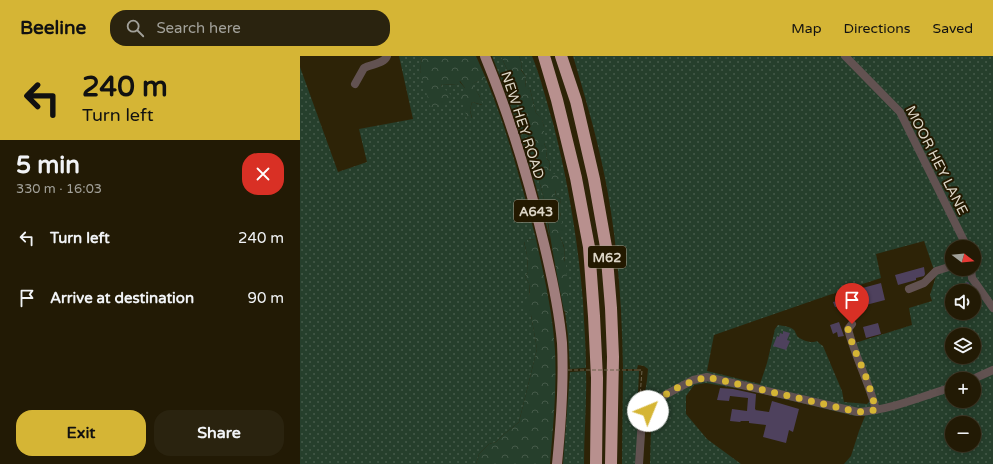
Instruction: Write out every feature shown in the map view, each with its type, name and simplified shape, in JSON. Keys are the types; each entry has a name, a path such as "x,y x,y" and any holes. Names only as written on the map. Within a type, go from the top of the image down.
{"highway":[{"name":"M62","path":"544,56 557,100 576,178 589,247 597,378 596,464"},
{"name":"M62","path":"561,56 576,101 594,179 606,247 613,357 611,464"}],"main road":[{"name":"NEW HEY ROAD","path":"485,56 511,127 524,168 554,287 560,322 563,371 557,464"}],"street":[{"path":"356,84 364,68 382,62 387,56"},
{"name":"MOOR HEY LANE","path":"845,56 900,112 964,240"},
{"path":"909,289 924,283 936,271 945,268"},
{"path":"972,276 993,308"},
{"path":"852,324 848,329 853,347 866,377 876,410"},
{"path":"981,375 993,370"},
{"path":"639,464 642,419 654,404 664,395 693,380 707,377 858,412 891,407 945,389"}],"path":[{"path":"568,370 642,370 639,410 642,419"}],"green space":[{"path":"399,56 422,56 420,72 441,87 442,84 457,85 459,81 465,88 467,119 472,118 470,110 472,102 482,105 479,95 471,84 478,81 487,81 508,139 536,239 527,240 524,242 527,255 528,272 525,277 529,283 531,315 537,349 519,422 496,442 489,444 479,454 476,464 300,464 300,67 338,172 367,162 359,129 413,119"},
{"path":"422,56 476,56 487,81 478,81 472,84 483,105 472,102 470,110 472,119 467,119 461,93 465,88 460,81 457,85 442,84 441,87 451,95 447,101 431,109 420,71"},
{"path":"492,56 501,56 509,74 528,133 545,203 544,207 550,239 524,146"},
{"path":"501,56 519,56 522,64 521,70 526,77 525,87 530,89 536,113 542,119 544,127 544,143 547,151 546,158 550,162 549,172 558,175 561,186 556,190 555,195 561,200 560,213 564,234 560,237 563,243 565,255 564,262 566,265 569,312 567,313 564,311 545,203 528,133 509,74"},
{"path":"519,56 532,56 553,123 563,167 572,211 581,279 586,368 570,369 565,312 567,313 565,258 564,246 560,237 561,216 559,208 561,200 555,195 556,190 549,173 550,162 546,158 547,151 544,143 544,127 542,120 536,113 530,89 525,88 526,77 521,69 522,64"},
{"path":"573,56 993,56 993,464 844,464 851,456 865,416 855,416 747,390 706,383 694,385 686,396 686,414 707,439 741,464 650,464 651,429 644,399 648,369 644,366 638,365 637,369 623,369 620,293 612,218 600,154","holes":["924,241 936,276 930,295 932,301 909,308 912,325 855,343 871,400 867,404 844,402 842,391 823,346 817,341 810,342 801,339 797,336 794,330 786,326 778,325 775,329 767,363 760,384 707,371 714,335 881,278 876,254"]},
{"path":"536,239 550,309 555,351 555,393 550,464 476,464 479,454 489,444 496,442 519,422 537,349 531,315 522,304 530,294 529,283 525,277 528,272 524,241"},
{"path":"586,371 584,464 563,464 570,372"},
{"path":"623,371 639,371 637,417 639,421 636,464 622,464"}],"building":[{"path":"924,267 924,276 898,285 895,275"},
{"path":"881,283 885,300 862,306 863,310 858,311 859,315 849,318 845,304 835,307 833,302 856,296 855,290"},
{"path":"839,322 844,336 838,337 837,332 833,334 830,325"},
{"path":"878,323 881,334 866,338 863,327"},
{"path":"783,331 790,333 787,340 790,341 786,350 773,346 777,336 779,337 780,333 783,334"},
{"path":"720,388 756,394 755,410 769,412 772,401 799,409 793,432 789,430 786,443 763,437 766,425 749,423 749,421 730,421 732,409 747,411 748,398 730,396 729,401 717,400"}],"route":[{"path":"648,411 664,395 693,380 707,377 858,412 876,410 866,377 853,347 848,329 852,324"}]}
